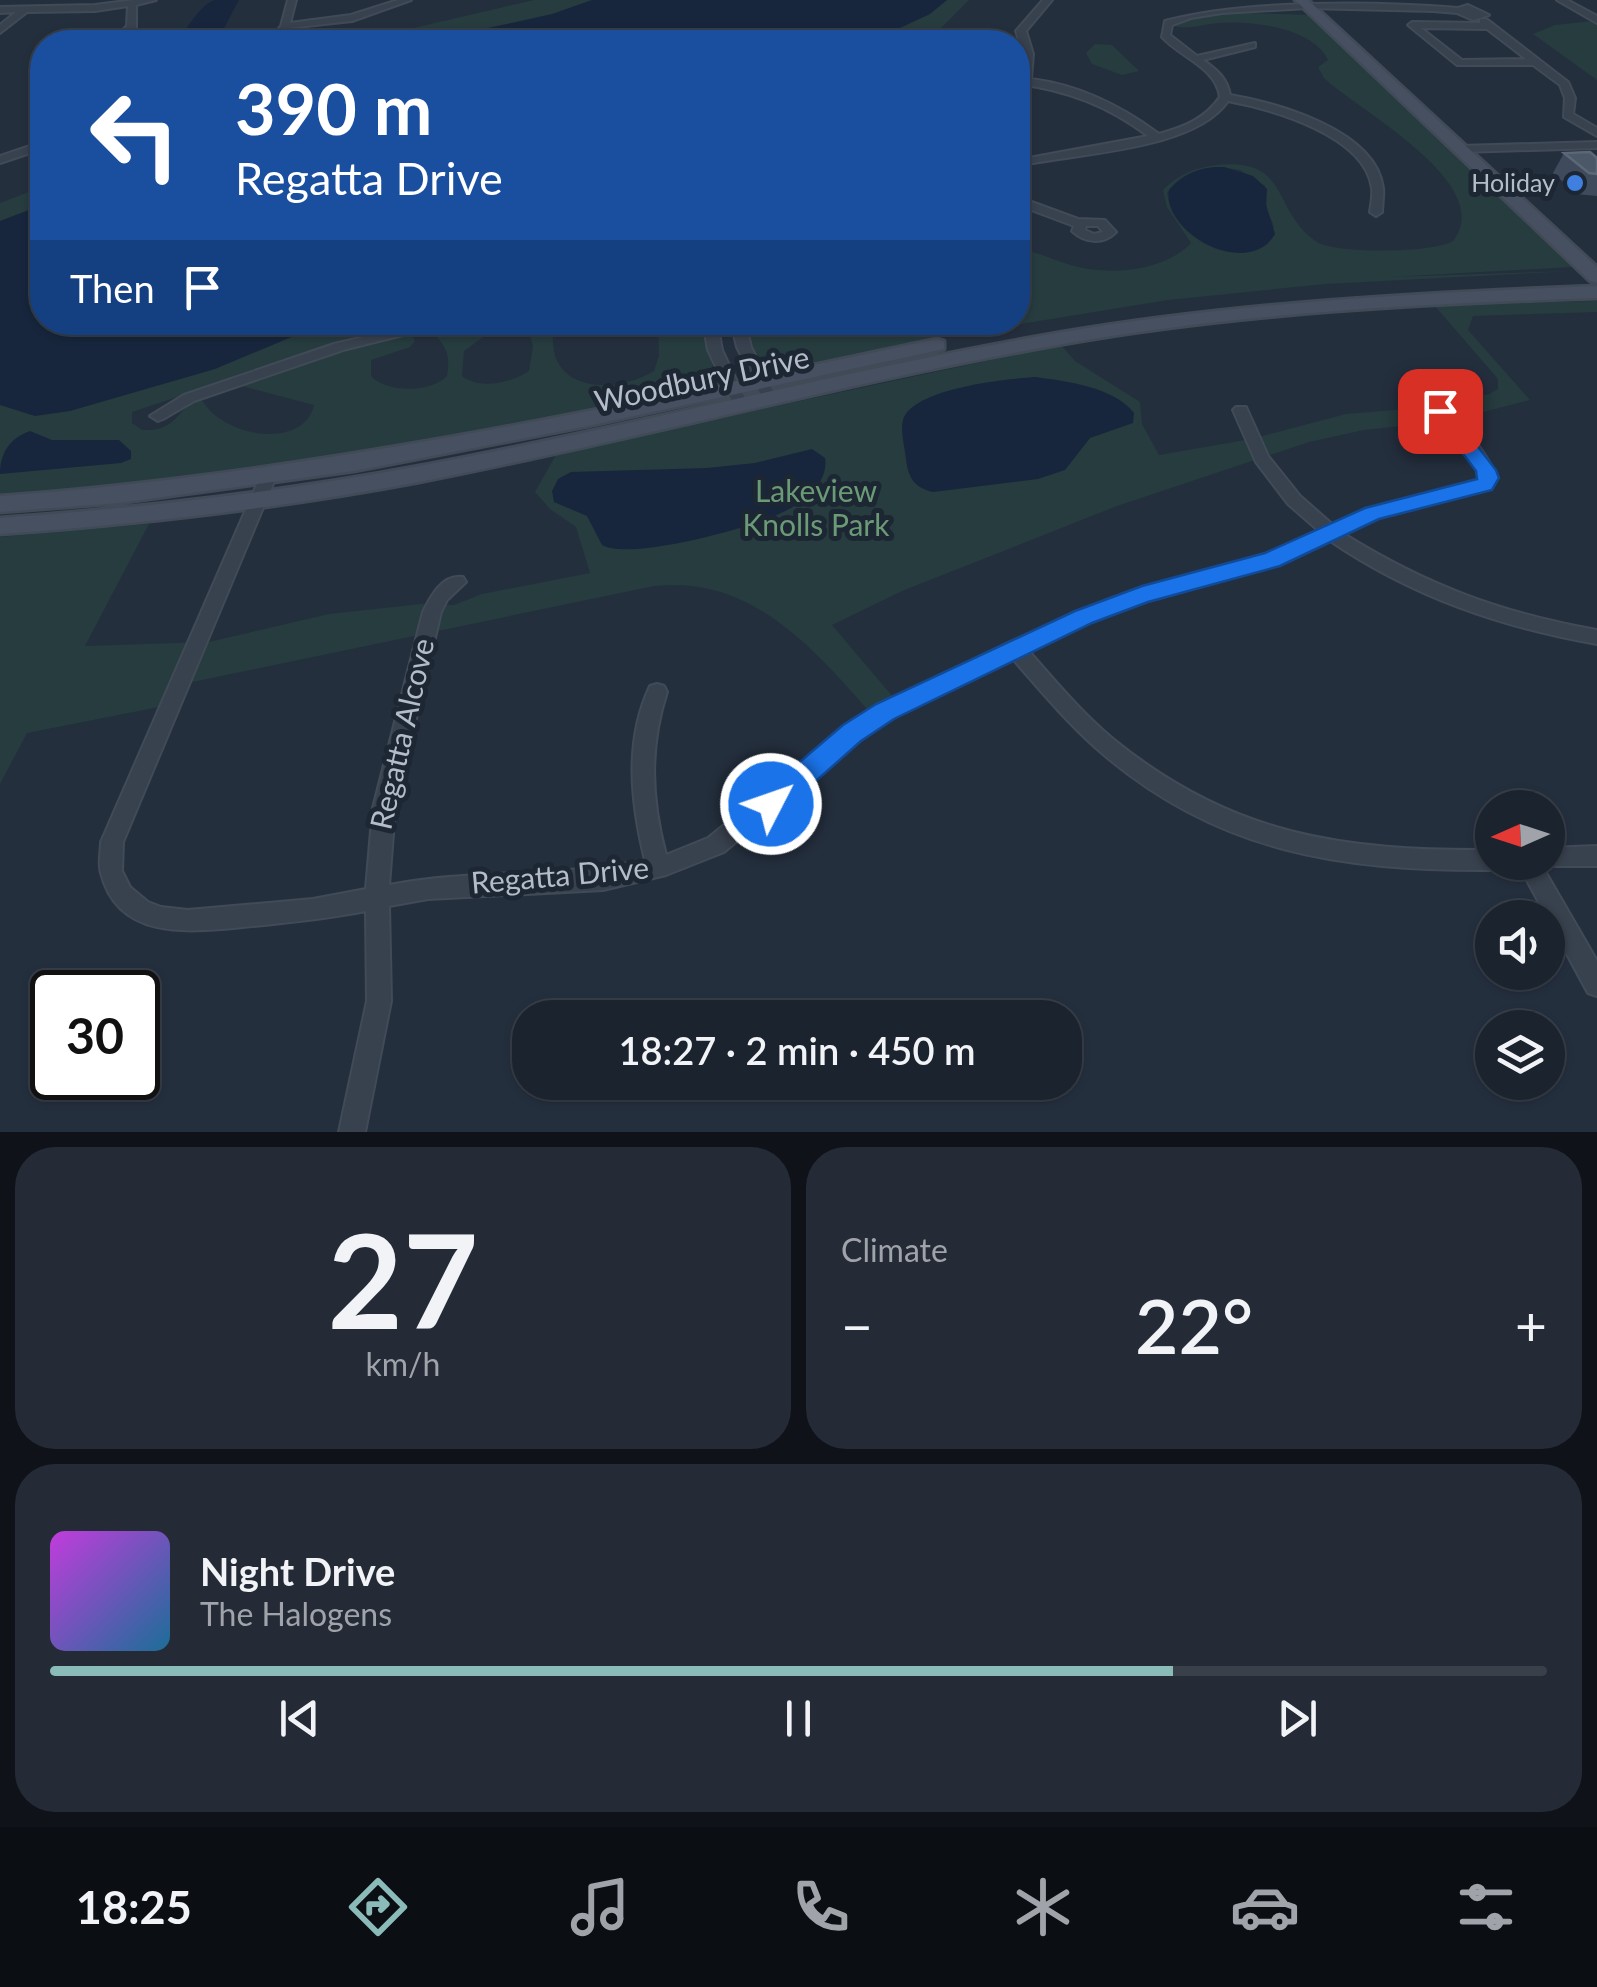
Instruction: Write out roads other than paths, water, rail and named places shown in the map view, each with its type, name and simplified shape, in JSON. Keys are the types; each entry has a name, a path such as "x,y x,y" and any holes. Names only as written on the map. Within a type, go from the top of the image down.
{"main road":[{"path":"1313,4 1470,149 1597,277"},
{"path":"1470,149 1597,255"},
{"name":"Woodbury Drive","path":"1030,329 1190,303 1334,289 1597,277"},
{"name":"Woodbury Drive","path":"0,526 454,467 766,391 1168,322 1375,301 1597,292"},
{"name":"Woodbury Drive","path":"766,391 992,335"},
{"name":"Woodbury Drive","path":"0,504 262,490"}],"street":[{"path":"0,30 38,0"},
{"path":"0,10 152,0"},
{"path":"282,30 292,0"},
{"path":"285,26 352,18 407,0"},
{"path":"1022,30 1048,0"},
{"path":"1205,0 1215,9"},
{"path":"1561,0 1597,20"},
{"path":"129,30 132,4"},
{"path":"1030,159 1156,138 1208,120 1219,110 1225,96 1218,76 1170,43 1165,28 1180,15 1215,9 1313,4 1480,9 1490,26 1564,84 1570,98 1568,115 1597,139"},
{"path":"1490,26 1412,25 1456,62 1536,62"},
{"path":"1197,59 1252,45"},
{"path":"1030,83 1101,99 1156,138"},
{"path":"1225,96 1290,113 1346,144 1375,176 1380,192 1376,212"},
{"path":"1470,149 1597,139"},
{"path":"0,160 30,149"},
{"path":"1030,206 1079,224"},
{"path":"158,416 188,399 339,347 392,335"},
{"path":"712,335 737,397"},
{"path":"740,335 766,391"},
{"name":"Regatta Drive","path":"262,490 112,842 110,871 122,896 140,910 162,918 188,921 313,910 428,888 602,879 658,868 716,845 852,733 885,712 1015,648 1118,602 1260,564 1373,513 1484,485 1488,478 1486,470 1420,392"},
{"path":"1241,410 1258,452 1292,494 1330,531 1391,571 1452,602 1525,626 1597,638"},
{"name":"Regatta Alcove","path":"352,1132 379,1001 379,841 391,766 432,612 440,596 456,582"},
{"path":"1015,648 1102,741 1135,768 1208,812 1296,845 1340,855 1382,861 1475,860"},
{"path":"658,692 644,728 642,776 647,828 658,868"},
{"path":"1565,857 1597,856"},
{"path":"1538,880 1597,984"}],"water":[{"path":"239,0 223,30 185,30 203,7"},
{"path":"592,0 947,0 930,14 896,30 479,30 552,14"},
{"path":"1224,167 1253,176 1267,189 1266,205 1275,234 1263,247 1246,253 1209,245 1192,235 1170,206 1169,190 1181,179 1201,169"},
{"path":"30,210 30,335 296,335 215,369 70,411 35,416 0,405 0,221"},
{"path":"1035,377 1102,391 1134,413 1133,423 1090,438 1065,470 1038,479 933,492 914,481 907,466 902,429 910,409 962,387"},
{"path":"30,431 52,440 119,440 131,451 131,459 0,474 8,447"},
{"path":"812,449 825,458 825,467 819,484 806,498 766,519 690,541 637,549 602,545 587,516 554,502 552,491 558,479 571,472 707,468 755,463"}],"place":[{"name":"Holiday","path":"1575,183"}],"park label":[{"name":"Lakeview Knolls Park","path":"816,509"}]}
